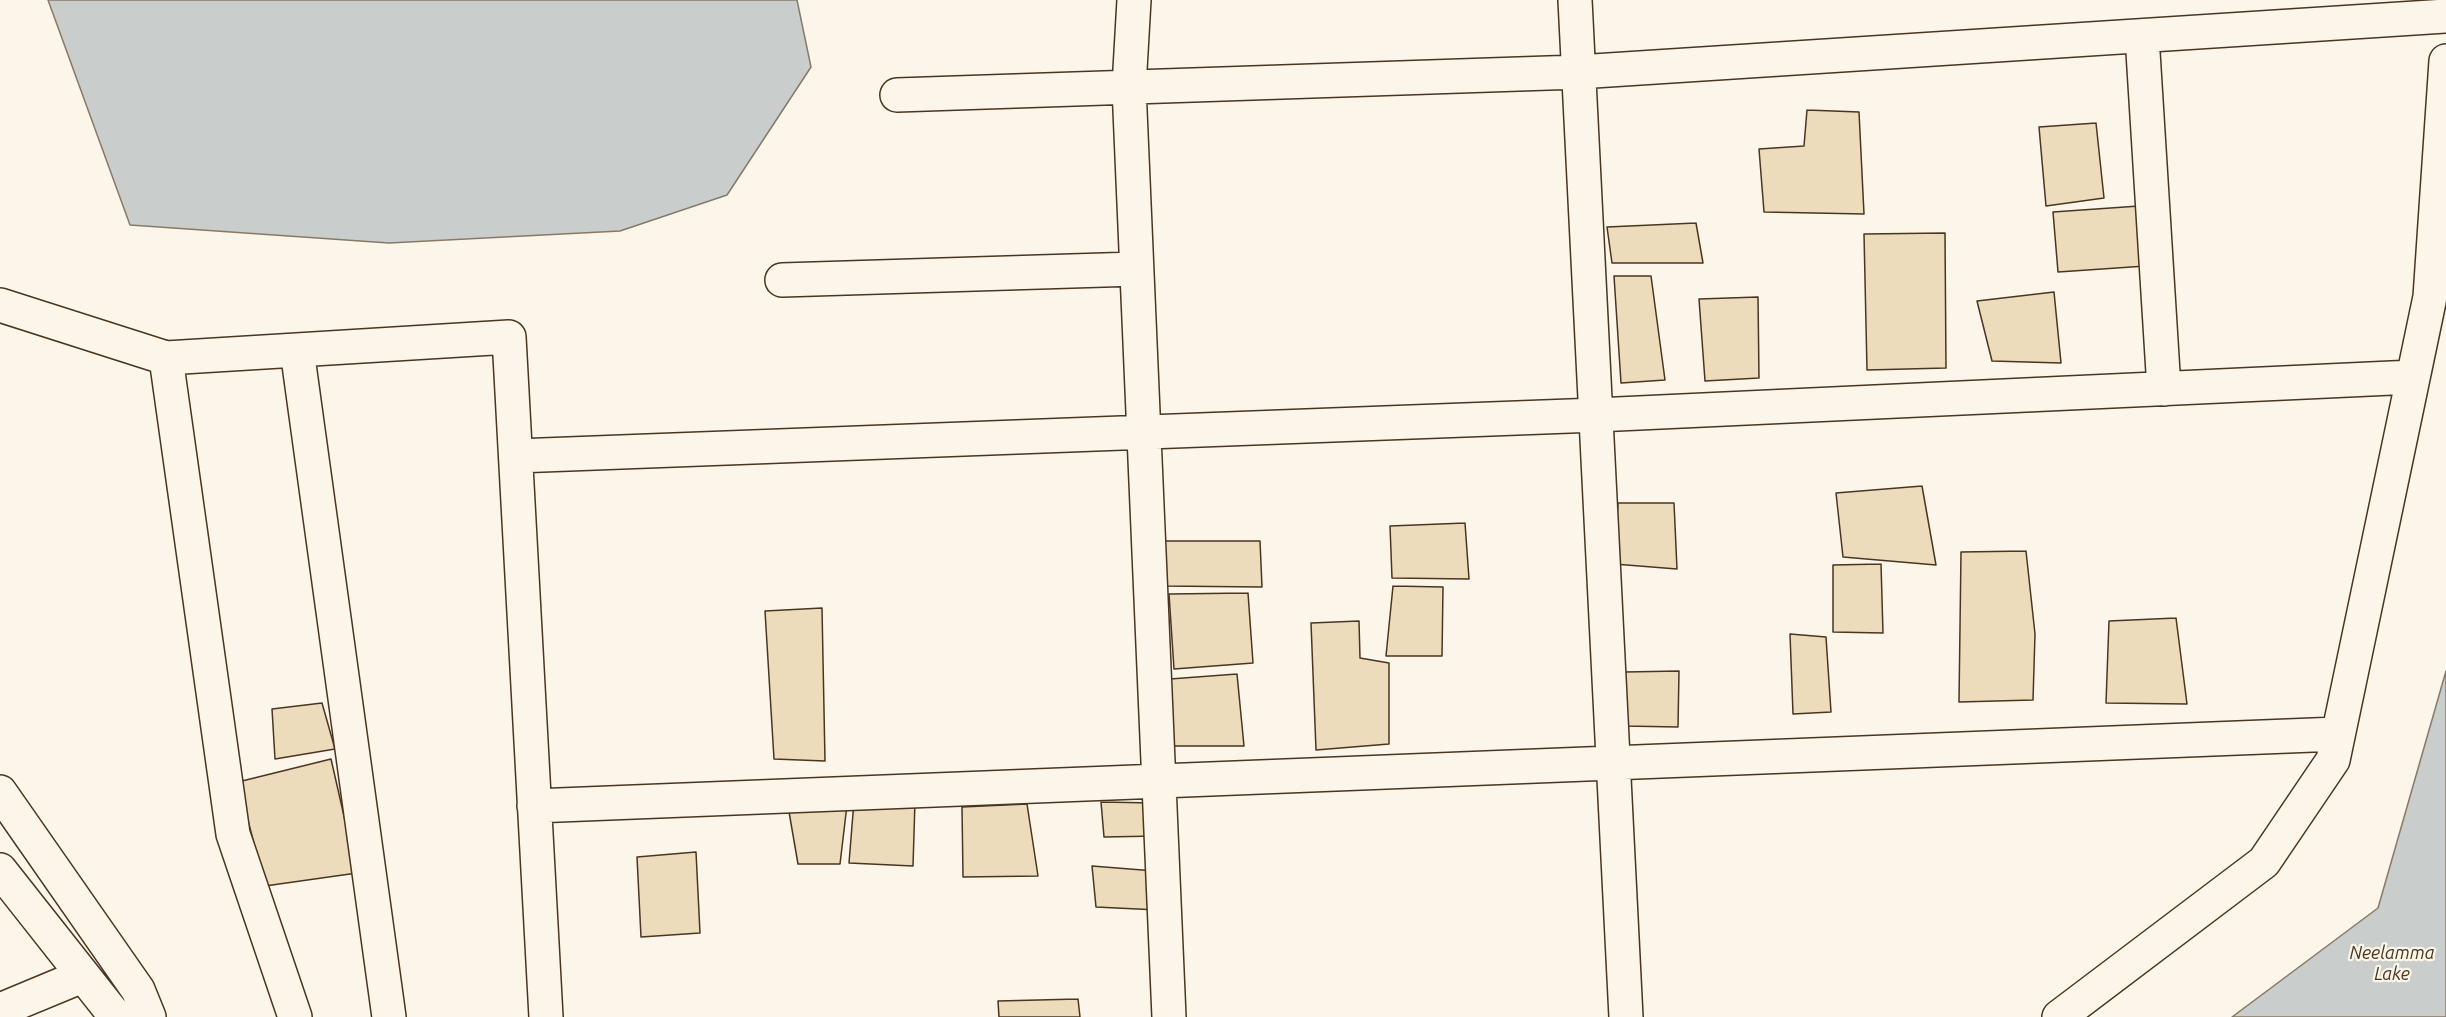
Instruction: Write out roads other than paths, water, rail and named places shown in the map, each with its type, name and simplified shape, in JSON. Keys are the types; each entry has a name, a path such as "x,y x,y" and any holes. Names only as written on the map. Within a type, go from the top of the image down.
{"street":[{"path":"1134,0 1129,87 1169,1017"},
{"path":"1575,0 1626,1017"},
{"path":"897,95 1578,72 2446,16"},
{"path":"2142,36 2164,389"},
{"path":"2059,1017 2264,862 2333,759 2430,297 2446,61"},
{"path":"782,280 1136,269"},
{"path":"0,305 166,358 509,337 546,1017"},
{"path":"297,350 389,1017"},
{"path":"166,358 233,834 295,1017"},
{"path":"516,456 1596,415 2413,377"},
{"path":"534,806 2338,734"},
{"path":"0,792 138,990 149,1017"},
{"path":"0,870 116,1017"},
{"path":"0,1010 82,976"}],"water":[{"path":"48,0 797,0 811,67 727,195 620,231 389,243 130,225"},
{"name":"Neelamma Lake","path":"2446,671 2446,1017 2232,1017 2378,908"}]}
